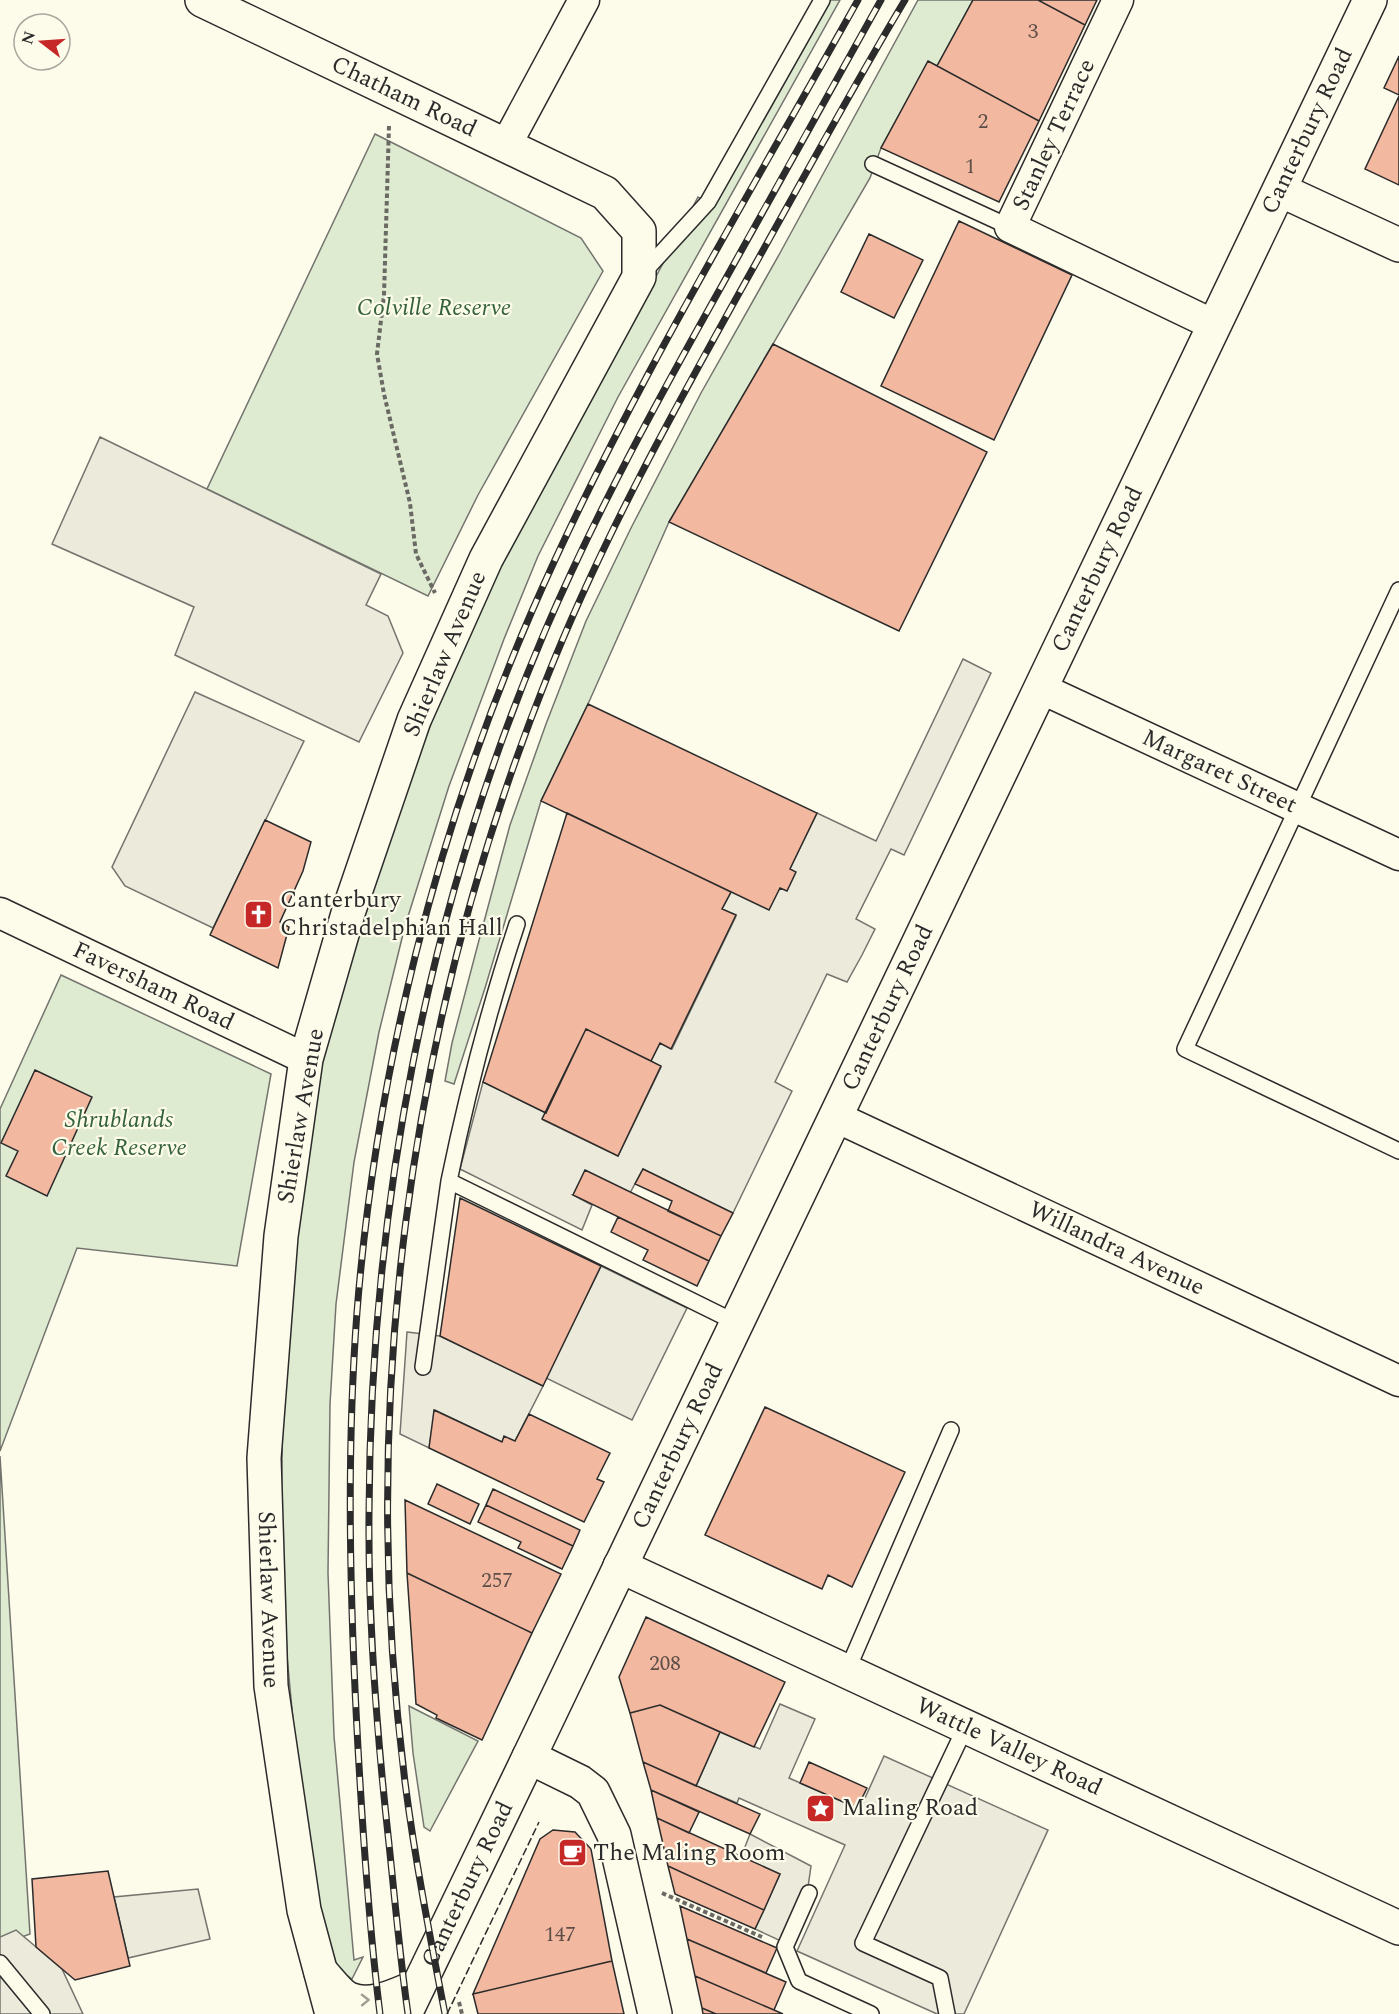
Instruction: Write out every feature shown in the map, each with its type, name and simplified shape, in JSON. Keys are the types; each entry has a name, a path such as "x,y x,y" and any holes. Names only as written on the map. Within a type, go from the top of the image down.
{"street":[{"name":"Chatham Road","path":"201,0 605,193"},
{"path":"506,145 584,0"},
{"name":"Stanley Terrace","path":"1118,0 1010,228 1214,325"},
{"name":"Canterbury Road","path":"411,2000 1370,0"},
{"path":"1280,190 1399,245"},
{"name":"Shierlaw Avenue","path":"332,2014 304,1910 271,1686 264,1458 281,1236 306,1059 353,898 414,720 486,558 639,277 639,231 605,193"},
{"name":"Margaret Street","path":"1040,688 1399,855"},
{"name":"Faversham Road","path":"0,913 306,1059"},
{"name":"Willandra Avenue","path":"836,1117 1399,1382"},
{"name":"Wattle Valley Road","path":"620,1566 1399,1928"},
{"path":"529,1757 580,1782 592,1792 614,1835 655,2014"},
{"name":"Shierlaw Avenue","path":"321,1972 347,1999 364,2002 387,1998 411,2000"}],"lane":[{"path":"639,277 708,202 822,0"},
{"path":"873,164 1010,228"},
{"path":"1399,590 1185,1049 1399,1151"},
{"path":"423,1366 449,1181 463,1113 496,988 517,924"},
{"path":"449,1181 737,1323"},
{"path":"847,1671 951,1430"},
{"path":"947,2014 940,1978 863,1943 966,1726"},
{"path":"809,1893 785,1947 799,1981 871,2014"},
{"path":"0,1963 42,2014"}],"path":[{"path":"389,89 389,168 384,295 377,354 384,394 410,503 416,554 454,632"},
{"path":"623,1876 785,1947"},
{"path":"459,2002 462,2014"}],"green space":[{"path":"822,0 840,0 618,397 538,556 449,786 405,926 379,1032 354,1162 336,1304 330,1404 328,1573 334,1736 354,1960 363,1957 352,1979 339,1970 334,1972 312,1875 297,1762 287,1656 281,1525 283,1401 292,1283 308,1132 325,1042 395,819 444,689 503,556 576,428 698,197 707,202"},
{"path":"918,0 973,0 937,66 928,62 881,148 870,178 669,522 588,704 541,801 454,1084 445,1081 452,1043 510,825 586,621 701,393"},
{"name":"Colville Reserve","path":"375,134 581,238 603,271 478,495 428,596 207,489"},
{"name":"Shrublands Creek Reserve","path":"61,975 271,1074 237,1266 77,1248 0,1451 0,1109"},
{"path":"0,1456 30,1934 0,1945"},
{"path":"409,1706 478,1741 430,1831 424,1827 413,1753"}],"shaded area":[{"path":"100,437 381,574 366,605 388,616 403,653 359,742 175,655 194,607 52,544"},
{"path":"963,659 991,673 904,855 891,849 856,919 875,929 862,955 847,982 827,974 775,1082 792,1091 733,1213 643,1169 630,1193 573,1195 592,1205 582,1230 460,1169 483,1082 546,1113 543,1120 618,1156 661,1067 651,1061 660,1043 672,1049 736,916 722,909 731,892 780,888 817,813 876,841"},
{"path":"195,692 304,741 213,928 125,886 112,867"},
{"path":"601,1266 687,1308 632,1420 546,1378"},
{"path":"407,1332 440,1336 543,1386 515,1441 502,1442 435,1410 429,1448 400,1434"},
{"path":"780,1704 815,1719 789,1778 860,1809 884,1756 1048,1830 964,2014 937,2014 797,1951 845,1845 739,1798 737,1803 696,1786 720,1732 760,1749"},
{"path":"750,1834 811,1866 808,1887 783,1942 755,1929 780,1874 741,1857"},
{"path":"198,1889 210,1939 128,1958 114,1897"},
{"path":"16,1930 62,1969 83,2014 0,2014 0,1937"}],"building":[{"path":"973,0 1038,0 1085,25 1039,121 937,66"},
{"path":"1038,0 1097,0 1085,25"},
{"path":"1399,56 1399,95 1384,88"},
{"path":"928,61 1039,121 999,202 881,148"},
{"path":"1399,96 1399,185 1365,169"},
{"path":"959,221 1072,275 994,440 881,386"},
{"path":"869,234 923,260 894,318 841,292"},
{"path":"773,344 987,452 899,631 669,522"},
{"path":"588,704 817,813 790,869 796,872 787,891 780,888 769,910 541,801"},
{"path":"567,813 731,892 722,909 736,915 671,1049 660,1043 651,1061 586,1029 546,1113 483,1082"},
{"path":"265,820 311,842 303,871 280,922 289,927 278,968 210,935"},
{"path":"586,1029 661,1066 618,1156 542,1119"},
{"path":"35,1070 92,1097 47,1196 6,1176 18,1151 1,1143"},
{"path":"643,1169 733,1213 721,1236 668,1211 672,1201 635,1184"},
{"path":"585,1170 721,1236 709,1261 573,1195"},
{"path":"460,1198 601,1266 543,1386 440,1336"},
{"path":"618,1217 709,1261 697,1286 643,1260 648,1250 611,1232"},
{"path":"765,1407 905,1472 852,1587 828,1575 822,1589 705,1535"},
{"path":"434,1410 502,1442 504,1436 515,1441 529,1414 610,1453 597,1479 604,1482 584,1522 429,1448"},
{"path":"437,1484 479,1504 470,1524 428,1504"},
{"path":"493,1489 580,1530 573,1546 486,1505"},
{"path":"405,1500 561,1574 532,1633 407,1573"},
{"path":"486,1505 573,1546 562,1569 518,1548 521,1542 478,1522"},
{"path":"407,1573 532,1633 482,1740 436,1718 437,1715 416,1704"},
{"path":"646,1617 785,1682 754,1747 660,1705 630,1713 619,1677"},
{"path":"660,1705 720,1732 696,1786 643,1762 630,1713"},
{"path":"643,1762 760,1814 750,1834 651,1790"},
{"path":"809,1762 867,1788 857,1808 800,1783"},
{"path":"651,1790 699,1812 689,1833 657,1818"},
{"path":"657,1818 780,1874 764,1910 668,1866"},
{"path":"553,1830 575,1832 591,1849 612,1961 473,1994 540,1839"},
{"path":"668,1866 764,1910 755,1929 675,1894"},
{"path":"108,1871 130,1966 75,1980 36,1947 32,1879"},
{"path":"680,1906 777,1948 766,1973 687,1939"},
{"path":"687,1939 786,1982 774,2010 695,1976"},
{"path":"612,1961 624,2014 478,2014 473,1994"},
{"path":"695,1976 783,2014 716,2014 702,2008"},
{"path":"702,2008 716,2014 703,2014"}],"railway":[{"path":"380,2014 367,1881 355,1694 350,1530 351,1421 357,1312 366,1222 395,1043 416,954 439,867 467,780 532,611 568,532 646,378 858,0"},
{"path":"408,2014 374,1680 369,1556 372,1401 380,1288 394,1175 413,1064 437,953 467,844 503,737 565,586 654,409 881,0"},
{"path":"445,2014 428,1927 405,1782 392,1642 388,1502 392,1362 406,1222 428,1084 459,947 498,812 546,680 590,577 693,377 864,69 905,0"}],"fence":[{"path":"447,2014 539,1822"}],"place":[{"name":"Canterbury Christadelphian Hall","path":"259,914"},
{"name":"Maling Road","path":"821,1808"},
{"name":"The Maling Room","path":"572,1853"}]}
